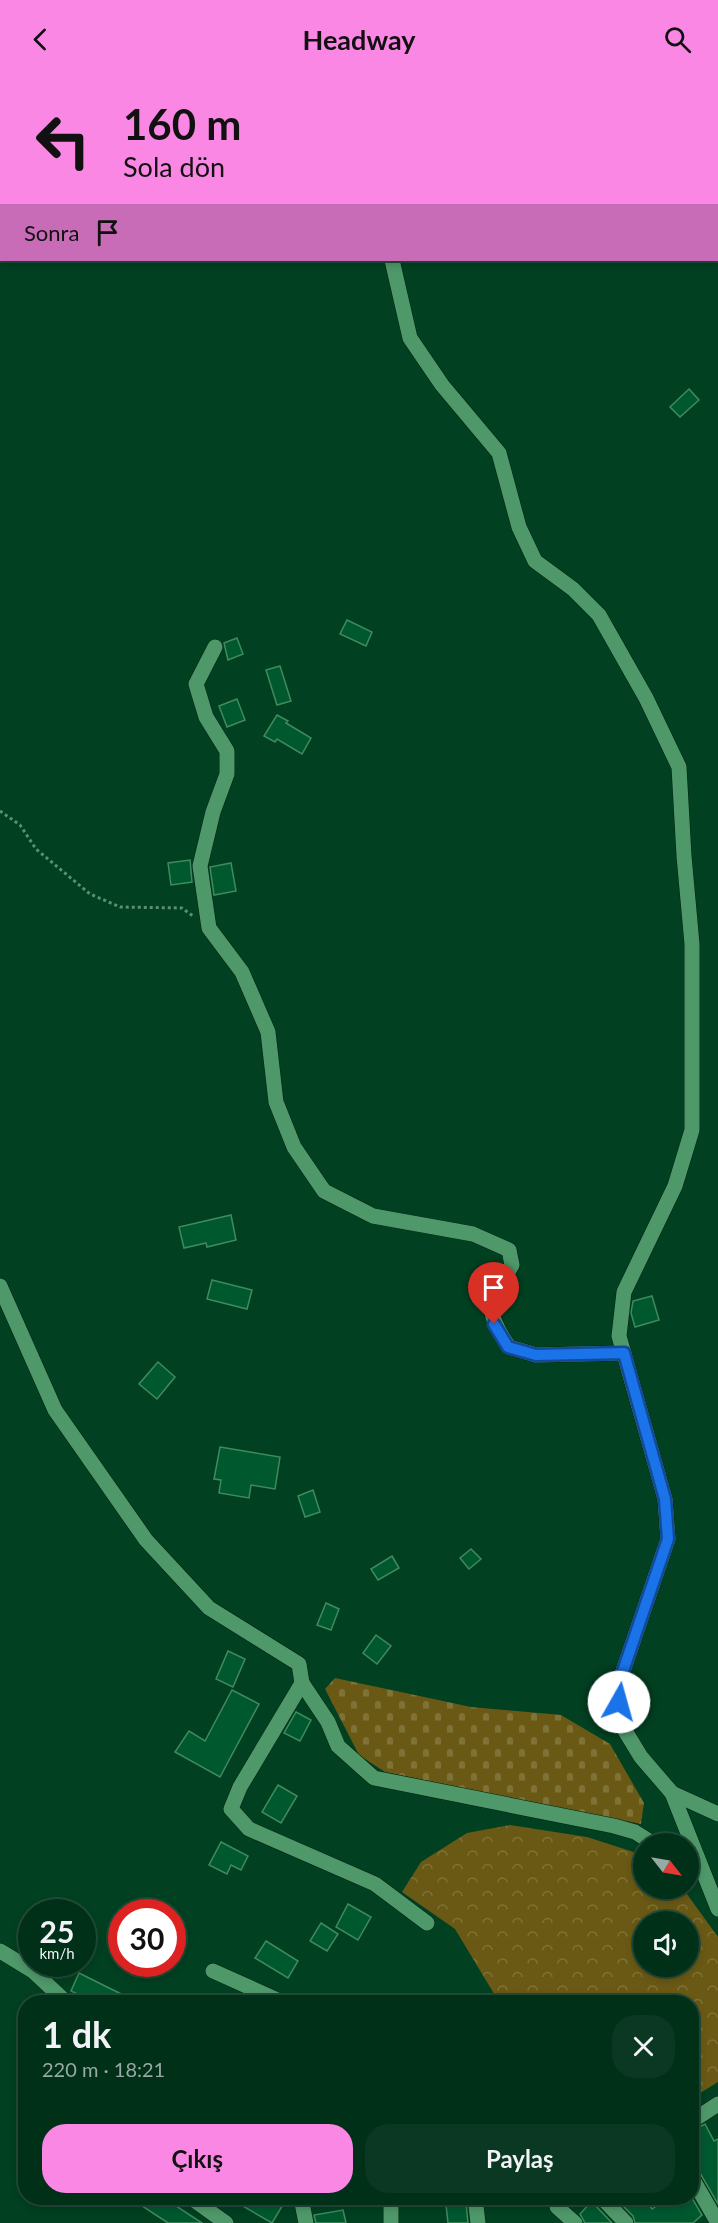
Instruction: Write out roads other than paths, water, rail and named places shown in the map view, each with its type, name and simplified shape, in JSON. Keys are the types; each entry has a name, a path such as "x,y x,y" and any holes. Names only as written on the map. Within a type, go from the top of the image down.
{"street":[{"path":"392,261 410,338 442,385 499,453 519,527 535,561 573,589 599,615 646,698 679,767 692,944 692,1130 675,1186 624,1293 619,1336 665,1499 668,1539 619,1683 619,1721 641,1757 672,1793 718,1909"},
{"path":"215,647 196,684 206,717 227,751 227,774 213,812 200,866 209,928 242,972 268,1032 276,1102 294,1147 324,1191 373,1216 473,1234 508,1250 512,1265 491,1301 494,1324 508,1347 536,1355 624,1353"},
{"path":"0,1286 55,1410 146,1540 209,1608 299,1664 302,1683 328,1722 338,1746 374,1778 614,1826 637,1833"},
{"path":"302,1683 240,1787 231,1809 249,1829 375,1884 428,1923"},
{"path":"672,1793 718,1814"},
{"path":"699,1878 709,1886"},
{"path":"0,1951 33,1971 59,1995"},
{"path":"213,1971 266,1995"},
{"path":"699,2116 718,2104"},
{"path":"699,2190 718,2223"},
{"path":"201,2205 226,2223"},
{"path":"303,2205 306,2223"},
{"path":"391,2205 391,2223"},
{"path":"476,2205 478,2223"},
{"path":"558,2205 575,2223"},
{"path":"609,2205 626,2223"}]}
